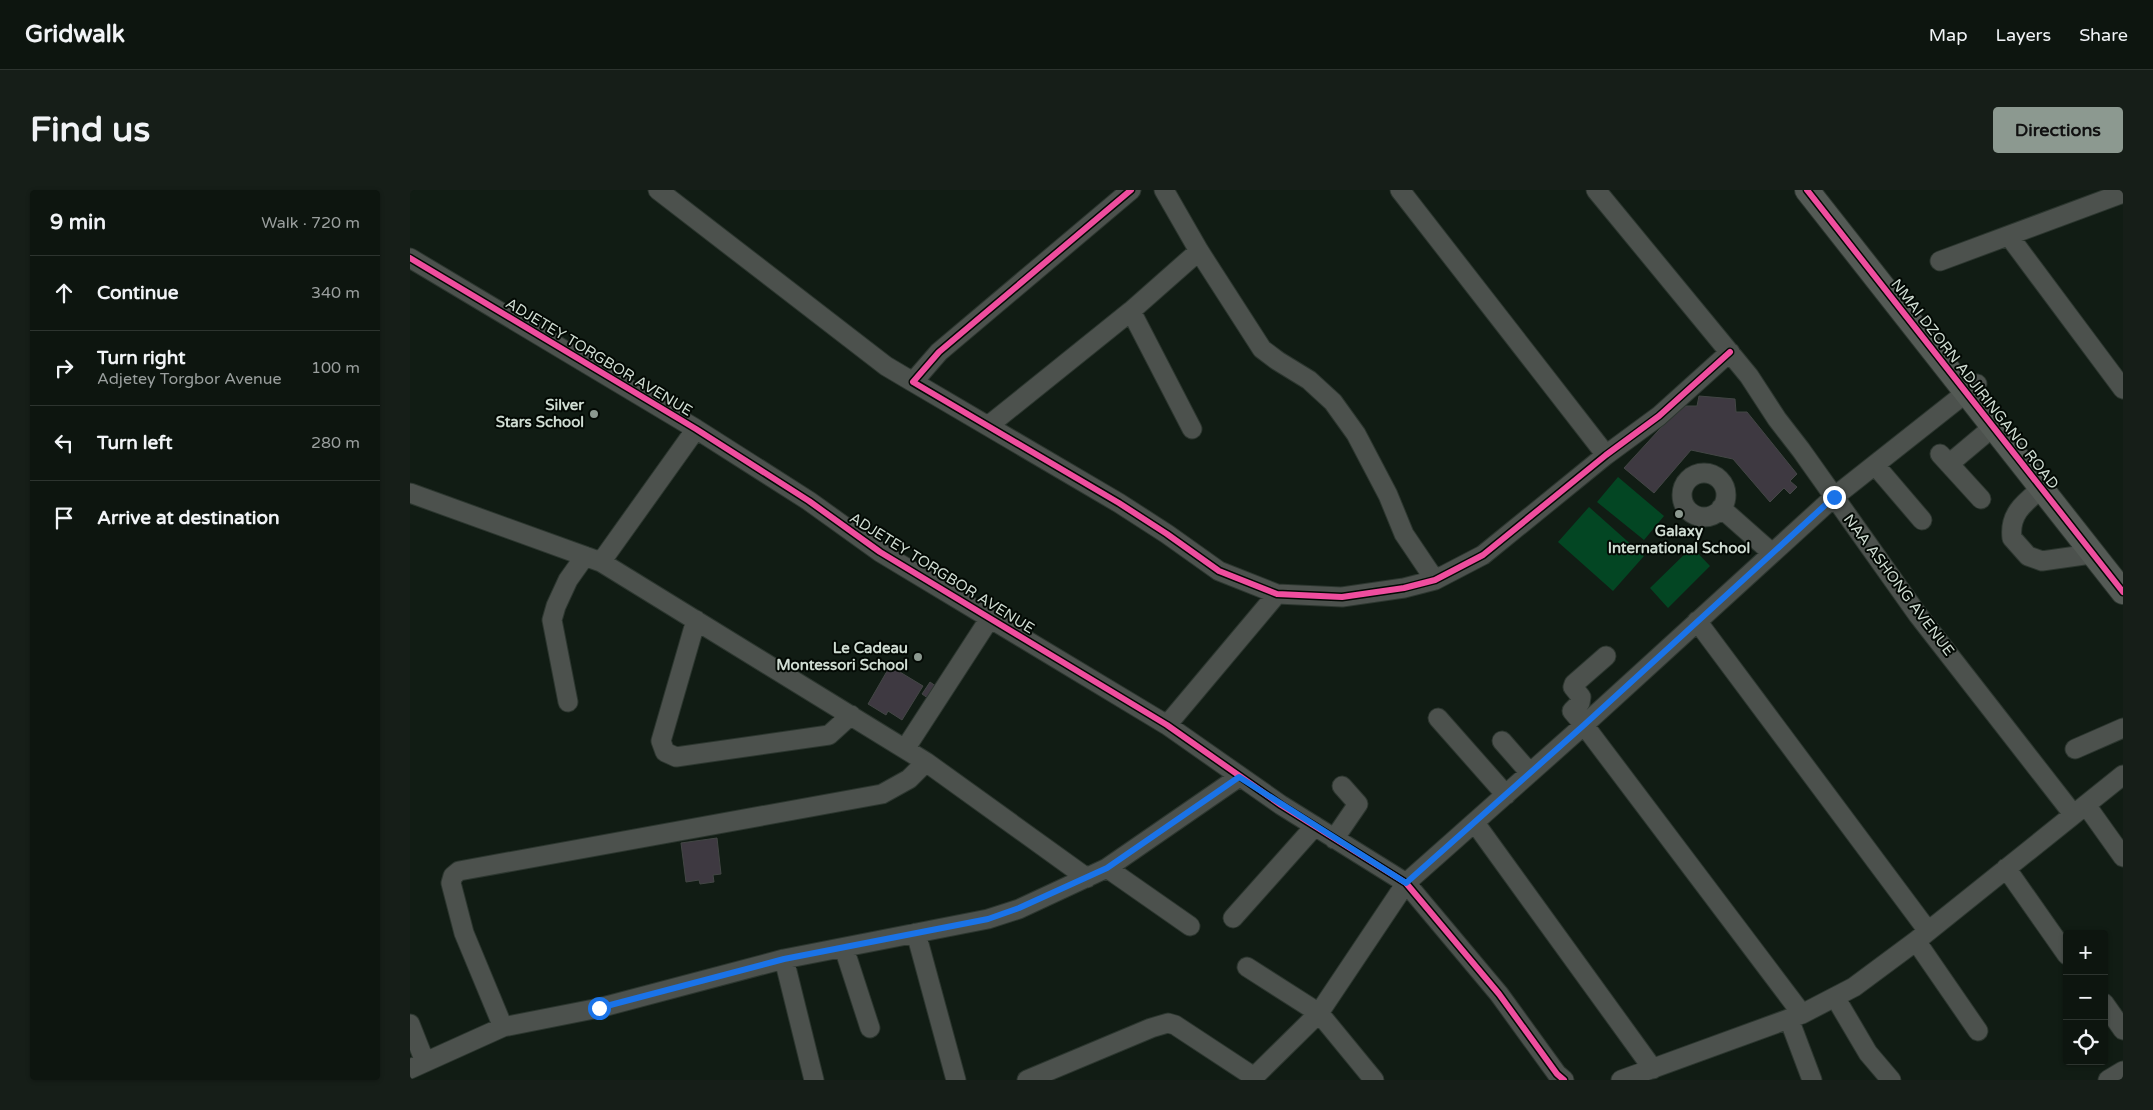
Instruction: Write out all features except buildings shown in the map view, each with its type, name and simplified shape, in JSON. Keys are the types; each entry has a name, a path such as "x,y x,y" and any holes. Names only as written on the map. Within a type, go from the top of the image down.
{"main road":[{"name":"NMAI DZORN ADJIRINGANO ROAD","path":"1807,190 2123,570"},
{"name":"NMAI DZORN ADJIRINGANO ROAD","path":"1824,190 1972,388 1993,427 2091,554 2123,592"}],"street":[{"path":"658,190 886,366 1119,503 1219,571 1277,594 1342,597 1404,588 1435,580 1483,554 1606,455 1659,416 1730,352"},
{"path":"914,382 939,352 1131,190"},
{"path":"1164,190 1199,250 1262,349 1309,380 1333,402 1350,426 1388,495 1404,534 1435,580"},
{"path":"1400,190 1606,455"},
{"name":"NAA ASHONG AVENUE","path":"1596,190 1730,352 1918,614 2080,809 2123,857"},
{"path":"1940,261 2123,194"},
{"path":"2009,236 2123,389"},
{"path":"988,426 1131,311 1199,250"},
{"name":"ADJETEY TORGBOR AVENUE","path":"410,258 696,430 809,501 880,552 1167,726 1239,777 1406,883 1499,994 1557,1074 1564,1080"},
{"path":"1131,311 1192,429"},
{"path":"1027,1080 1151,1028 1168,1023 1174,1025 1253,1079 1320,1013 1406,883 1584,725 1834,497 1972,388"},
{"path":"1981,499 1945,459 1993,427"},
{"path":"568,702 552,620 568,580 593,559 696,430"},
{"path":"1875,464 1922,520"},
{"path":"2041,489 2017,509 2013,520 2012,538 2028,556 2042,561 2091,554"},
{"path":"410,493 593,559 696,620 926,762 1087,878"},
{"path":"1721,508 1772,554"},
{"path":"1167,726 1277,594"},
{"path":"905,749 990,618"},
{"path":"696,620 661,741 665,752 676,757 829,735 851,715"},
{"path":"1697,621 1922,936 1978,1031"},
{"path":"1606,656 1574,684 1573,687 1581,697 1580,703 1572,711 1796,1017 1812,1080"},
{"path":"1438,718 1506,795"},
{"path":"2075,749 2123,728"},
{"path":"1502,741 1530,773"},
{"path":"503,1028 462,925 451,883 453,876 459,871 882,794 909,779 926,762"},
{"path":"1621,1080 1796,1017 1854,987 1922,936 2123,775"},
{"path":"410,1024 418,1066 503,1028 599,1008 784,959 996,916 1019,908 1107,868 1239,777"},
{"path":"1334,839 1358,804 1342,786"},
{"path":"1475,823 1653,1069"},
{"path":"1233,918 1315,826"},
{"path":"1107,868 1190,926"},
{"path":"2006,868 2063,949"},
{"path":"916,933 956,1080"},
{"path":"844,948 870,1028"},
{"path":"784,959 814,1080"},
{"path":"1247,967 1320,1013 1374,1080"},
{"path":"1835,997 1868,1053 1891,1080"},
{"path":"2108,1009 2123,1030"},
{"path":"2108,1080 2123,1071"}],"green space":[{"path":"1618,477 1664,516 1644,540 1597,502"},
{"path":"1589,507 1644,556 1613,591 1558,542"},
{"path":"1692,547 1710,566 1668,608 1650,588"}],"cycle path":[{"path":"1131,190 939,352 913,382 1119,503 1219,571 1277,594 1342,597 1404,588 1435,580 1483,555 1606,455 1659,416 1730,352"},
{"path":"1807,190 2123,592"},
{"path":"410,258 696,429 809,501 880,552 1167,725 1281,805 1406,883 1499,994 1557,1074 1564,1080"}],"place":[{"name":"Silver Stars School","path":"594,414"},
{"name":"Galaxy International School","path":"1679,514"},
{"name":"Le Cadeau Montessori School","path":"918,657"}],"route":[{"path":"599,1008 784,959 988,919 1019,908 1107,868 1239,777 1406,883 1584,725 1834,497"}]}
